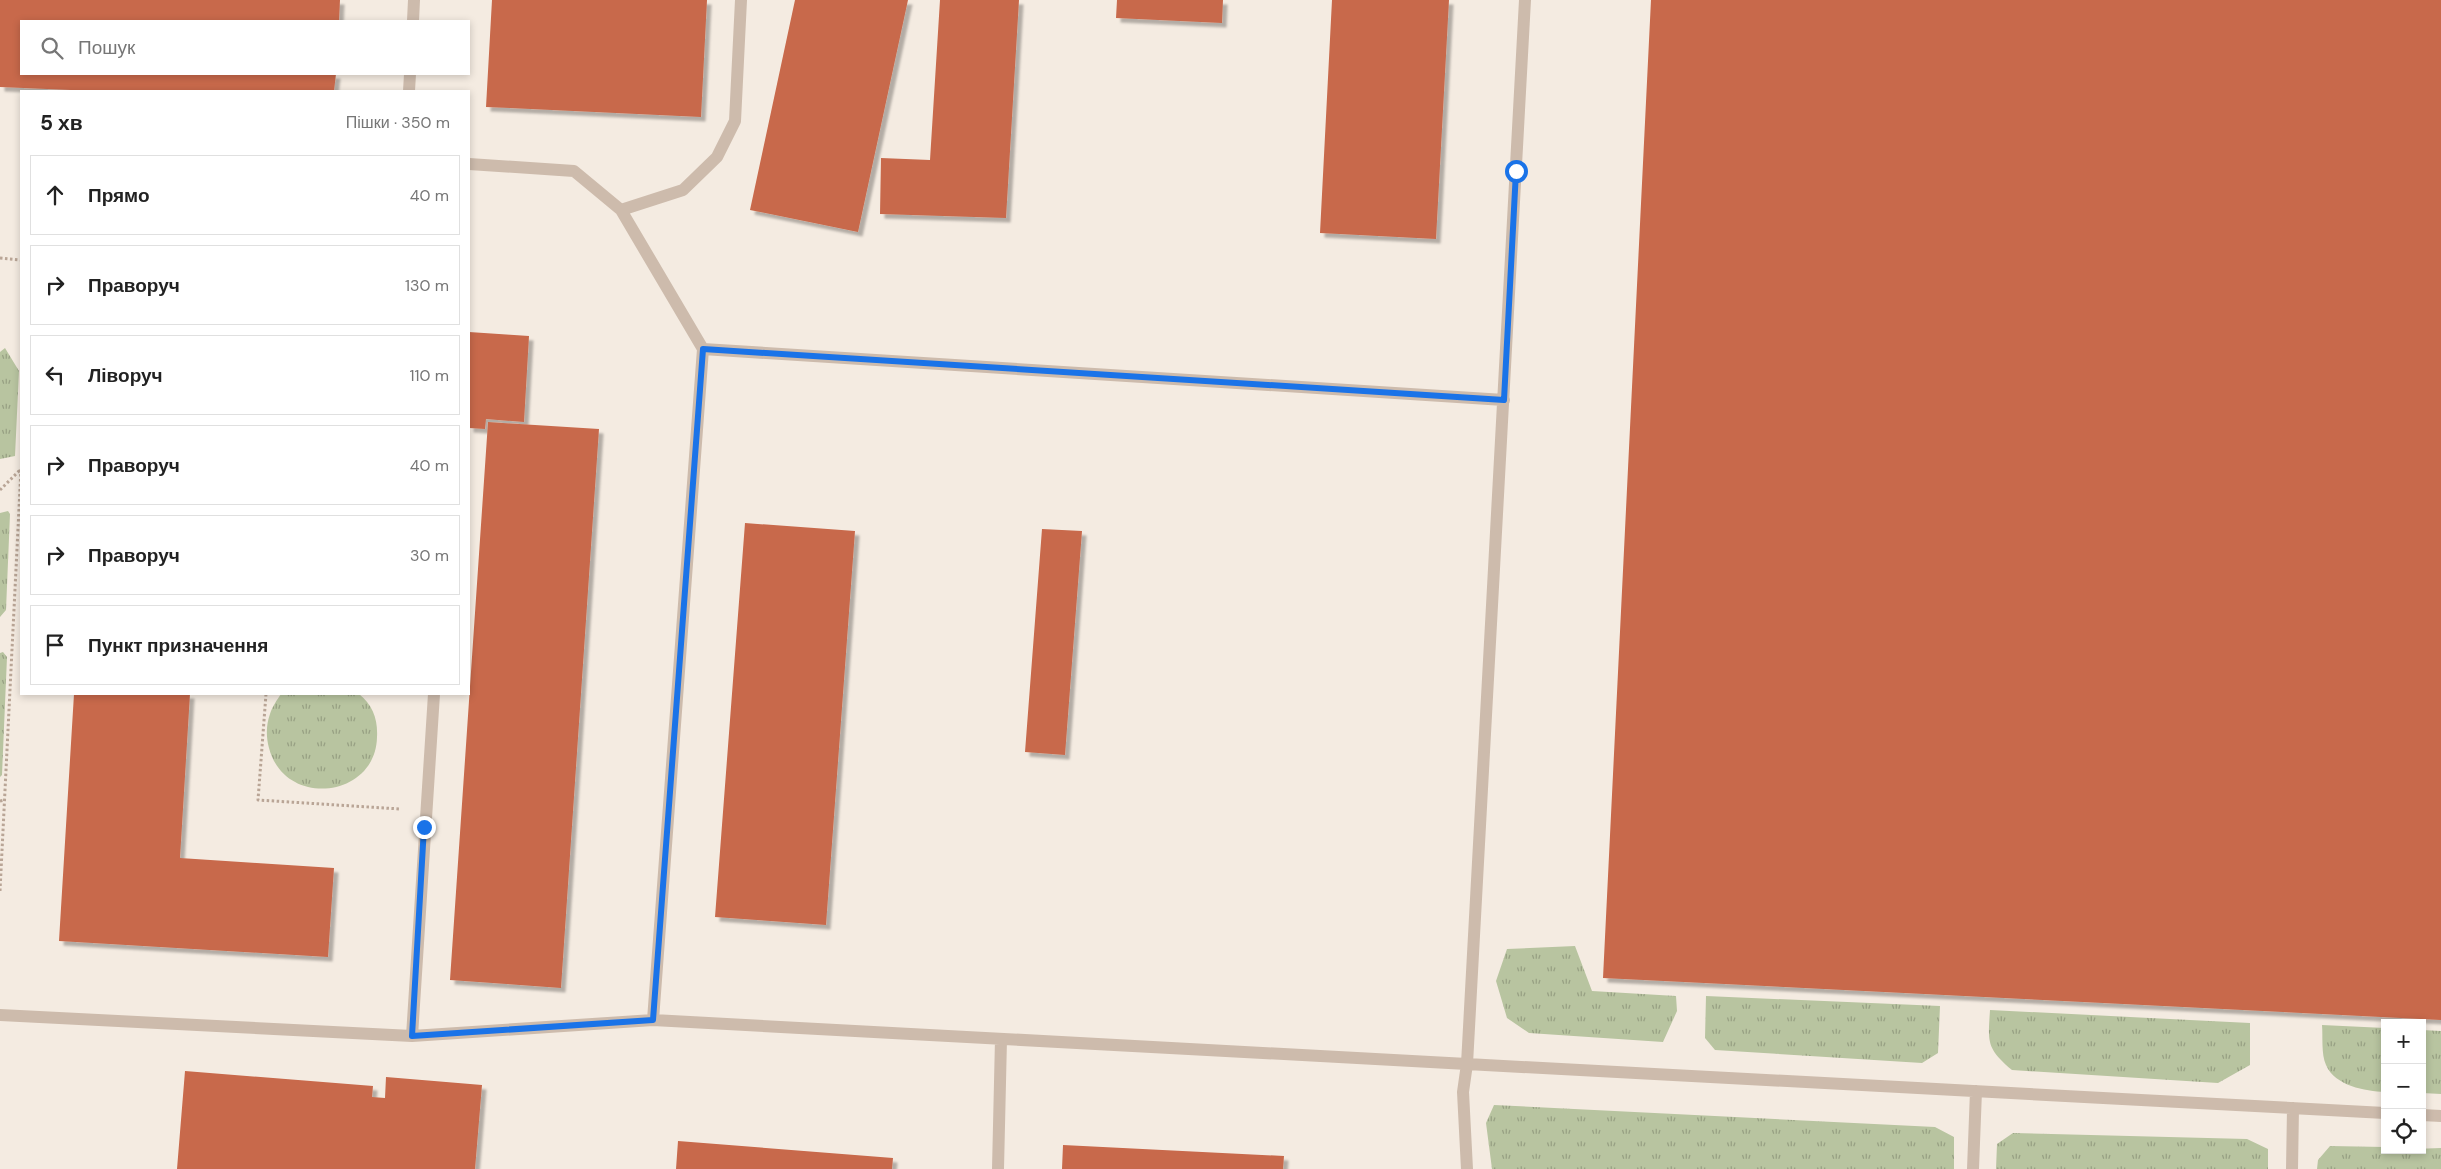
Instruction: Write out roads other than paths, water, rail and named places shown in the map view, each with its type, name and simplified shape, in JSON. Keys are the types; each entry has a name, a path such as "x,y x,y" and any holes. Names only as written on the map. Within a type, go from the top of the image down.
{"lane":[{"path":"413,20 414,0"},
{"path":"621,210 683,190 717,157 735,121 741,0"},
{"path":"1467,1169 1463,1092 1468,1064 1525,0"},
{"path":"408,90 410,75"},
{"path":"470,164 574,172 621,210 703,349 653,1020"},
{"path":"703,349 1504,400"},
{"path":"412,1036 434,695"},
{"path":"0,1015 412,1036 653,1020 2381,1113"},
{"path":"998,1169 1001,1039"},
{"path":"1973,1169 1976,1091"},
{"path":"2292,1108 2292,1169"},
{"path":"2426,1115 2441,1116"}]}
